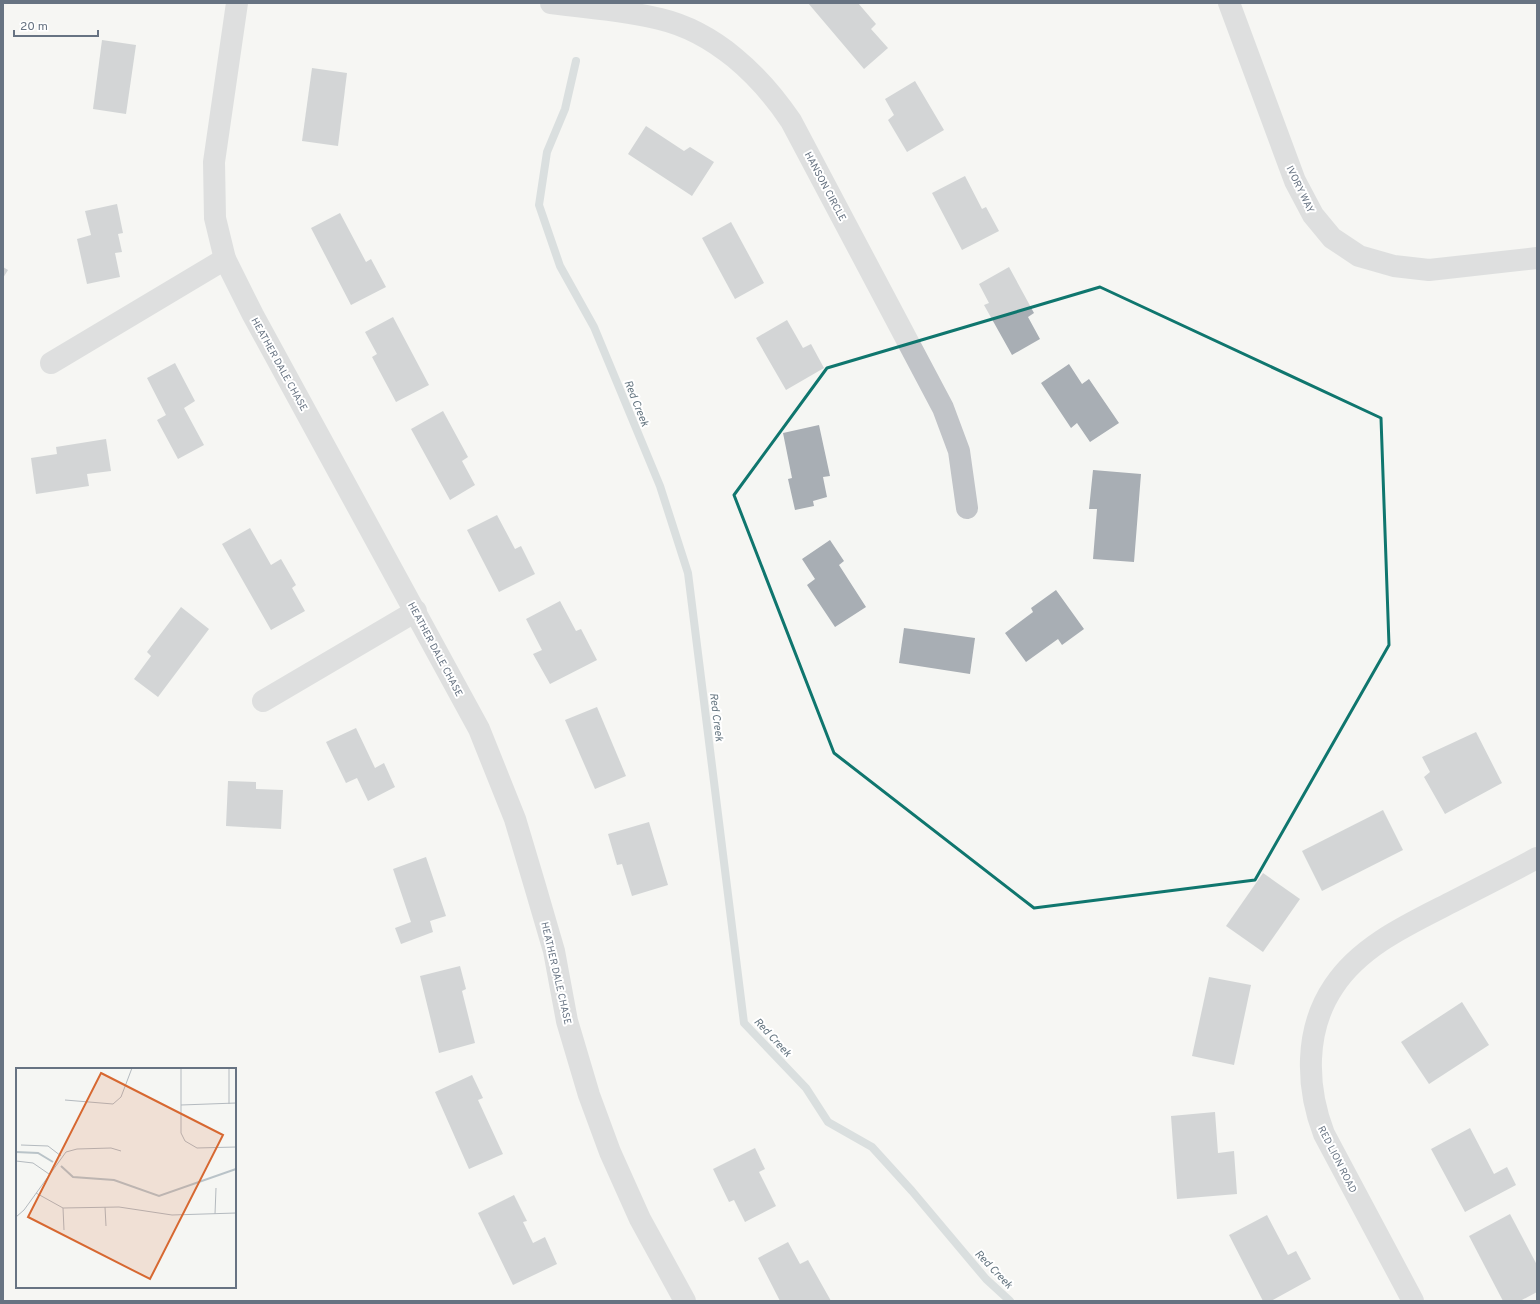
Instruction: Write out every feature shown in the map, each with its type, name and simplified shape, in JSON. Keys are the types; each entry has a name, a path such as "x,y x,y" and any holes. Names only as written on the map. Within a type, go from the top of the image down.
{"street":[{"name":"HEATHER DALE CHASE","path":"237,3 214,162 215,218 225,258 257,322 416,610 479,730 515,819 554,951 567,1021 589,1096 610,1152 640,1219 685,1301"},
{"name":"HANSON CIRCLE","path":"551,3 662,11 721,46 749,70 775,98 791,121 943,408 959,451 967,508"},
{"name":"IVORY WAY","path":"1229,3 1295,182 1313,215 1332,238 1359,256 1394,266 1429,270 1537,258"},
{"path":"51,363 225,258"},
{"path":"263,701 416,610"},
{"name":"RED LION ROAD","path":"1413,1301 1324,1134 1316,1113 1310,1084 1311,1055 1316,1028 1323,1006 1334,986 1348,969 1379,943 1430,913 1537,858"}],"highlighted area":[{"path":"1100,287 1381,418 1389,645 1255,880 1034,908 834,753 734,495 827,368"}],"building":[{"path":"808,3 858,3 876,24 871,29 888,48 864,69"},
{"path":"102,40 136,45 126,114 93,109"},
{"path":"312,68 347,73 338,146 302,141"},
{"path":"915,81 944,130 907,152 888,120 894,115 885,99"},
{"path":"646,126 684,151 690,147 714,162 692,196 628,154"},
{"path":"965,176 982,209 986,207 999,231 962,250 932,193"},
{"path":"117,204 123,233 118,234 122,252 115,253 120,277 87,284 77,239 91,235 85,211"},
{"path":"340,213 366,262 371,259 386,287 351,305 311,228"},
{"path":"731,222 764,283 735,299 702,238"},
{"path":"3,267 8,270 3,278"},
{"path":"1009,267 1034,313 1028,317 1040,339 1012,355 984,305 989,303 979,284"},
{"path":"393,317 429,385 396,402 372,357 377,354 365,332"},
{"path":"787,320 803,348 811,344 824,368 786,390 756,338"},
{"path":"175,363 195,401 184,408 204,445 178,459 157,420 166,415 147,378"},
{"path":"1069,364 1082,384 1089,379 1119,423 1090,442 1077,423 1071,428 1041,383"},
{"path":"443,411 468,457 462,461 475,485 450,500 411,429"},
{"path":"819,425 830,476 823,477 827,497 813,501 814,506 795,510 788,479 792,478 783,433"},
{"path":"106,439 111,471 87,474 89,486 36,494 31,458 57,454 56,447"},
{"path":"1093,470 1141,474 1134,562 1093,559 1097,509 1089,509"},
{"path":"497,515 515,549 521,546 535,574 499,592 467,530"},
{"path":"250,528 271,565 281,559 296,585 292,588 305,611 271,630 222,544"},
{"path":"830,540 844,561 839,565 866,607 835,627 807,585 815,579 802,559"},
{"path":"1056,590 1084,629 1062,645 1058,639 1026,662 1005,633 1033,612 1031,608"},
{"path":"560,601 576,631 581,629 597,660 550,684 533,654 542,650 526,619"},
{"path":"181,607 209,629 158,697 134,679 151,656 147,652"},
{"path":"904,628 975,638 970,674 899,663"},
{"path":"597,707 626,776 595,789 565,720"},
{"path":"356,728 375,768 384,763 395,787 368,801 357,778 346,783 326,742"},
{"path":"1476,732 1502,783 1445,814 1424,777 1430,772 1422,757"},
{"path":"228,781 256,782 256,789 283,790 281,829 226,826"},
{"path":"1383,810 1403,850 1322,891 1302,851"},
{"path":"649,822 668,885 632,896 622,864 617,865 608,834"},
{"path":"426,857 446,916 430,921 433,932 401,944 395,928 411,922 393,869"},
{"path":"1263,873 1300,899 1263,952 1226,926"},
{"path":"460,966 466,989 462,991 475,1043 439,1053 420,976"},
{"path":"1209,977 1251,985 1234,1065 1192,1056"},
{"path":"1462,1002 1489,1045 1429,1084 1401,1042"},
{"path":"472,1075 483,1098 478,1100 503,1154 469,1169 435,1092"},
{"path":"1215,1112 1218,1153 1234,1151 1237,1194 1177,1199 1171,1116"},
{"path":"1470,1128 1494,1174 1507,1167 1516,1185 1465,1212 1431,1149"},
{"path":"755,1148 765,1169 759,1172 776,1206 745,1222 734,1200 729,1202 713,1169"},
{"path":"514,1195 527,1221 523,1222 533,1243 545,1237 557,1264 513,1285 478,1213"},
{"path":"1510,1214 1537,1265 1537,1292 1520,1301 1503,1301 1469,1236"},
{"path":"1267,1215 1288,1255 1296,1251 1311,1279 1271,1301 1263,1301 1229,1235"},
{"path":"788,1242 800,1264 808,1260 831,1301 780,1301 758,1258"}],"waterway":[{"name":"Red Creek","path":"576,61 565,109 547,152 539,205 560,266 594,327 660,486 688,573 744,1023 806,1088 828,1122 872,1147 912,1191 986,1279 1010,1301"}]}
